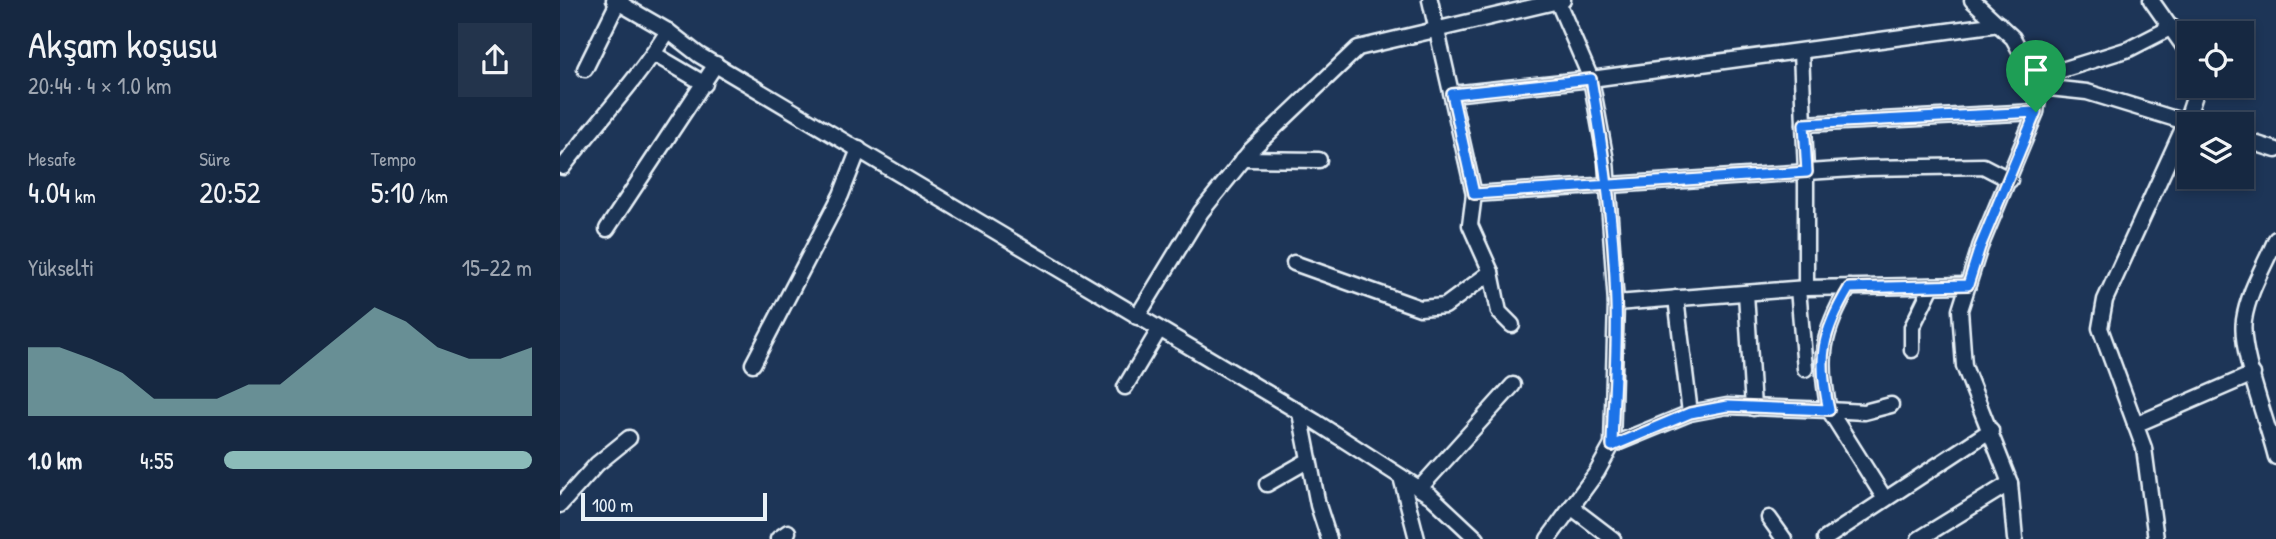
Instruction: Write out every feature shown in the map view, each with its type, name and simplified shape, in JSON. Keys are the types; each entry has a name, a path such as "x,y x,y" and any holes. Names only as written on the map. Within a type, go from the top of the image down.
{"street":[{"path":"1430,0 1474,194 1470,225 1491,272 1499,312 1512,325"},
{"path":"1136,317 1201,212 1243,159 1358,48 1560,0 1591,79 1607,185 1616,303 1612,446 1548,539"},
{"path":"1972,0 2013,38 2038,83 2036,112 1980,247 1960,310 1964,366 2010,483 2015,539"},
{"path":"2151,0 2177,35"},
{"path":"585,69 617,1 716,64 1300,413 1419,489 1477,539"},
{"path":"1452,94 1591,79 1999,24"},
{"path":"2038,83 2110,52 2129,49 2172,27"},
{"path":"563,167 653,54 668,31"},
{"path":"1801,52 1807,172 1802,289 1805,369"},
{"path":"653,54 705,84"},
{"path":"607,229 716,64"},
{"path":"2038,83 2087,92 2177,119"},
{"path":"1804,124 2036,112"},
{"path":"2254,143 2276,150"},
{"path":"2156,539 2144,448 2100,328 2105,300 2177,148"},
{"path":"753,364 841,195 859,149"},
{"path":"1243,159 1320,160"},
{"path":"1474,194 1807,172 1983,166 2010,180"},
{"path":"2276,239 2248,302 2243,323 2253,374 2276,457"},
{"path":"1294,263 1419,308 1446,306 1491,272"},
{"path":"1616,303 1802,289 1968,285"},
{"path":"1912,350 1912,327 1932,286"},
{"path":"1849,288 1826,332 1821,358 1829,410 1885,499"},
{"path":"1746,293 1753,408"},
{"path":"1676,298 1690,413"},
{"path":"1125,387 1159,330"},
{"path":"2135,425 2253,374"},
{"path":"1419,489 1513,385"},
{"path":"1612,446 1690,413 1727,406 1864,412 1891,405"},
{"path":"1300,413 1318,505 1329,539"},
{"path":"1825,539 1991,430"},
{"path":"560,505 597,464 629,438"},
{"path":"1267,484 1309,460"},
{"path":"1401,477 1417,539"},
{"path":"1919,539 2010,483"},
{"path":"1571,508 1613,539"},
{"path":"1769,518 1784,539"}],"route":[{"path":"2036,112 1804,124 1807,172 1607,185 1474,194 1452,94 1591,79 1606,161 1607,185 1616,303 1612,446 1650,427 1690,413 1727,406 1829,410 1821,358 1826,332 1849,288 1968,285 1980,247 2019,159 2036,112"}]}
